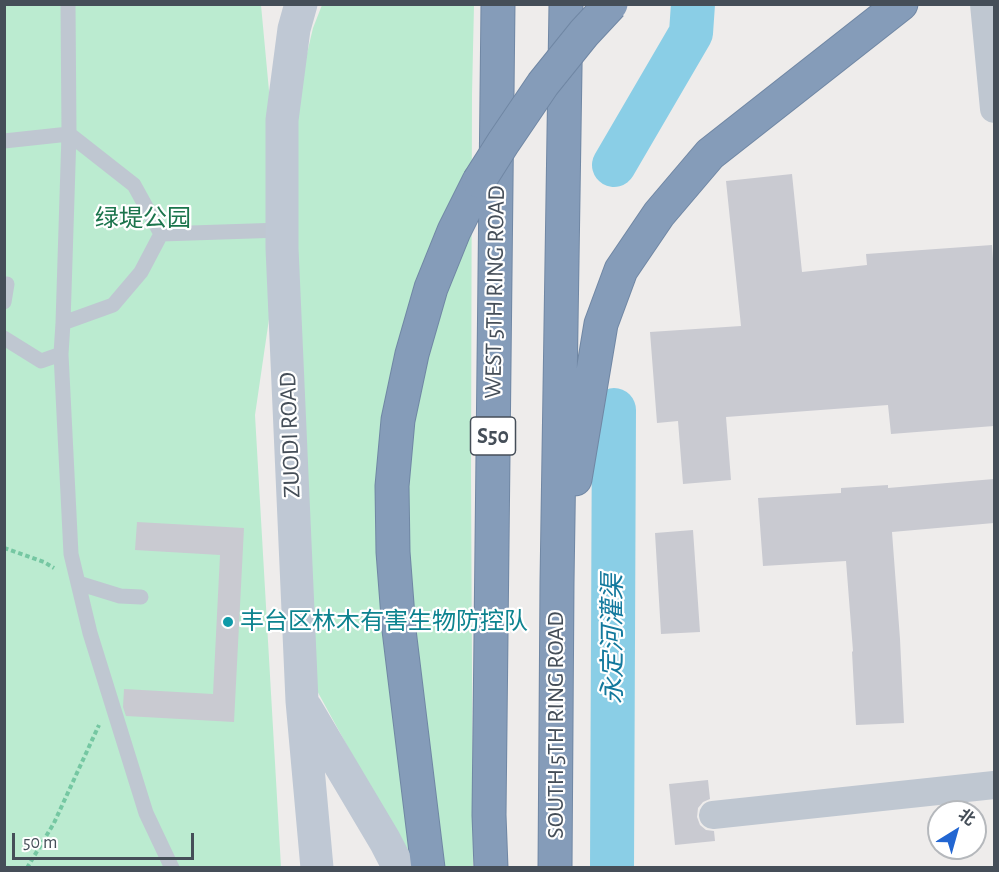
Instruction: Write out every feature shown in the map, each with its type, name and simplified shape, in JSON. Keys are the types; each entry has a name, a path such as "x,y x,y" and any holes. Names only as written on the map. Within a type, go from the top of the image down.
{"highway":[{"name":"WEST 5TH RING ROAD","path":"491,867 489,815 498,4"},
{"path":"557,582 566,4"},
{"path":"428,867 399,630 393,552 392,486 398,420 412,354 435,279 454,231 479,181 543,84 610,4"},
{"path":"557,582 601,324 621,270 659,214 711,154 901,4"},
{"name":"SOUTH 5TH RING ROAD","path":"555,867 557,582"}],"main road":[{"name":"ZUODI ROAD","path":"301,4 294,29 282,120 282,230 302,701 316,867"},
{"path":"302,701 399,867"}],"street":[{"path":"984,4 991,45 994,109"},
{"path":"713,815 994,785"}],"lane":[{"path":"68,4 69,134 61,354 71,555 90,633 146,813 172,867"},
{"path":"4,141 69,134 134,185 161,234"},
{"path":"161,234 282,230"},
{"path":"63,323 114,305 141,273 161,234"},
{"path":"4,284 7,284 4,302"},
{"path":"4,338 41,361 61,354"},
{"path":"78,583 120,596 141,597"}],"path":[{"path":"4,548 44,562 78,583"},
{"path":"27,867 54,824 111,700"}],"green space":[{"name":"绿堤公园","path":"5,5 261,5 282,230 255,415 281,867 5,868"},
{"path":"322,5 474,5 471,477 473,867 418,867 397,837 315,687 291,268 295,104 313,28"}],"building":[{"path":"792,174 802,272 867,265 866,254 992,245 994,426 891,434 888,405 726,417 731,480 683,484 678,421 657,423 650,332 741,326 726,181"},
{"path":"994,479 994,523 892,532 904,723 856,725 846,561 763,566 758,498 841,493 841,488 888,485 888,488"},
{"name":"丰台区林木有害生物防控队","path":"137,522 244,528 234,722 126,716 123,707 124,689 213,694 220,555 135,550"},
{"path":"693,530 700,632 661,634 655,533"},
{"path":"708,780 710,799 698,808 697,817 700,825 706,830 714,831 715,841 675,845 669,784"}],"waterway":[{"name":"永定河灌渠","path":"614,165 691,33 693,4"},
{"name":"永定河灌渠","path":"612,868 614,410"}],"place":[{"name":"丰台区林木有害生物防控队","path":"228,622"}]}
